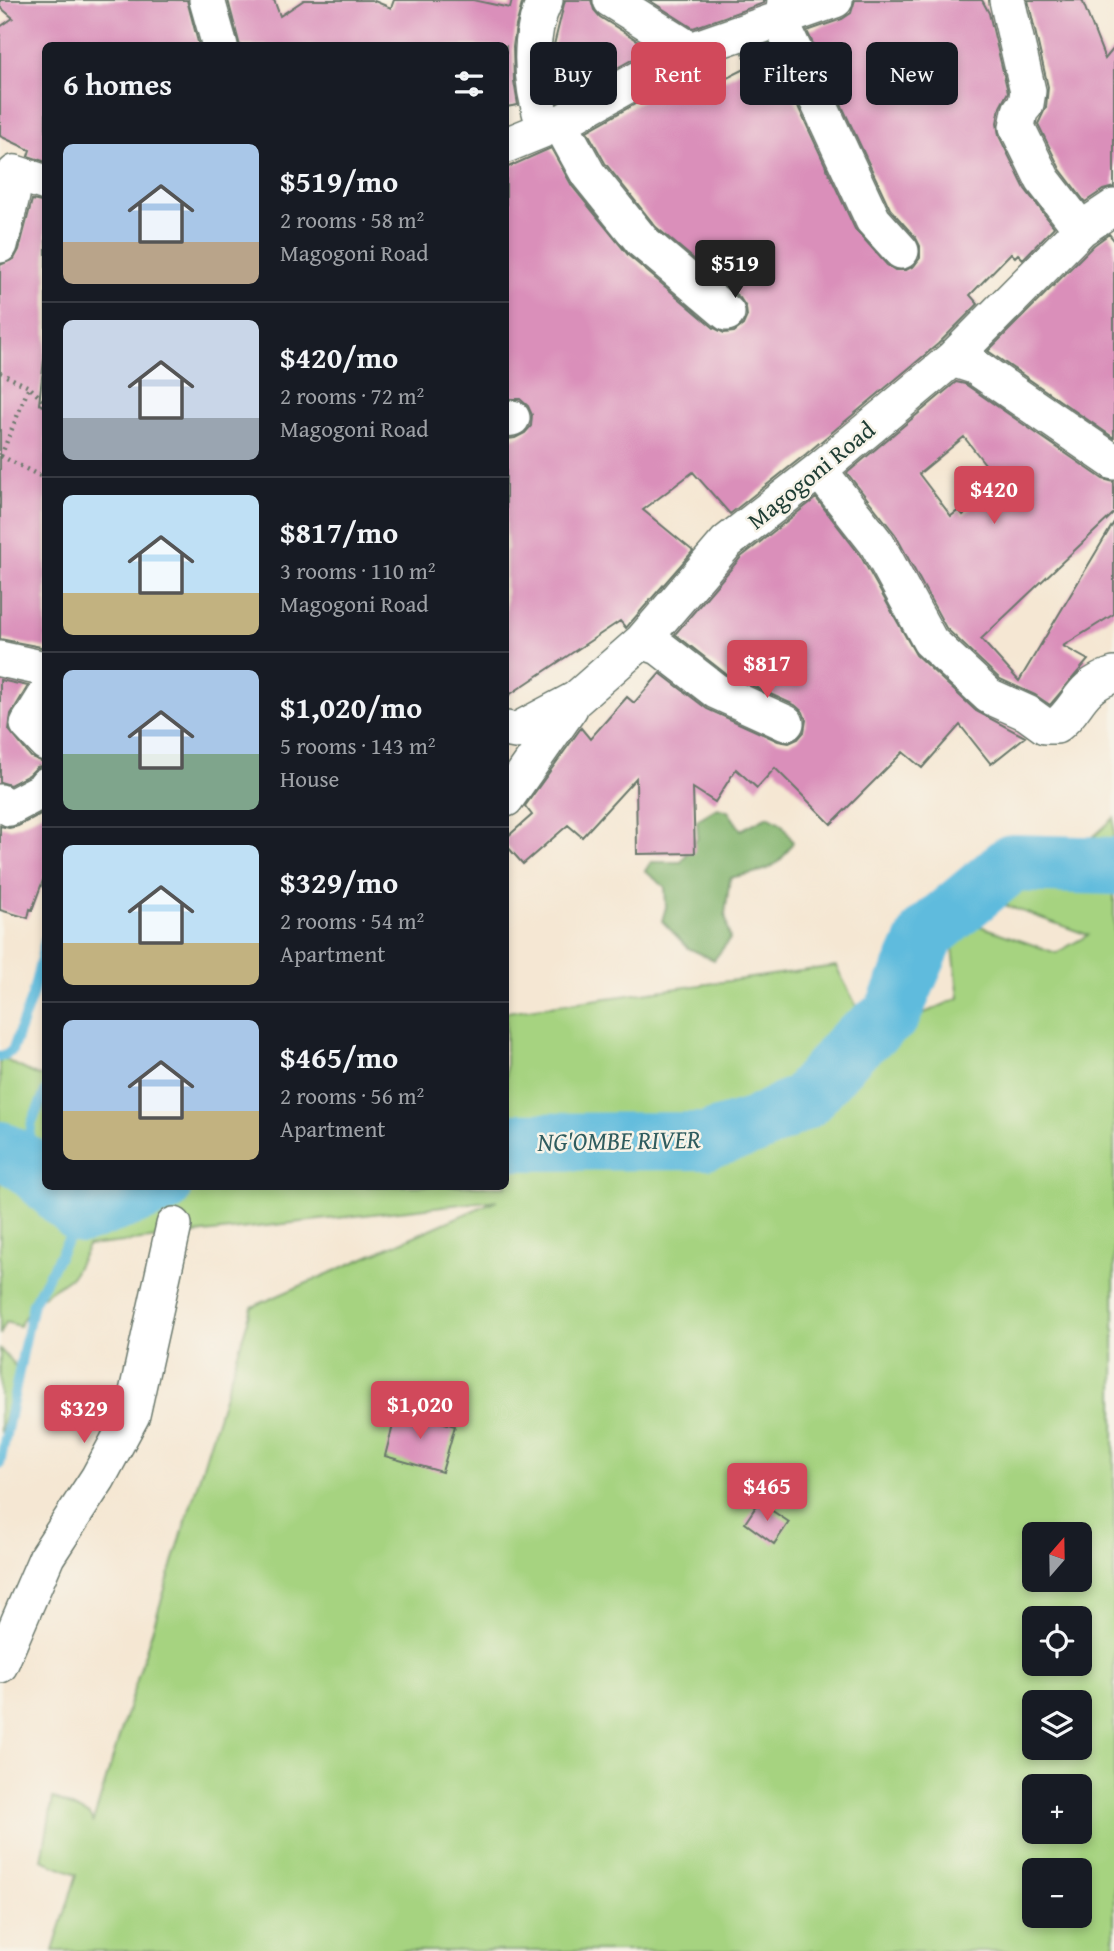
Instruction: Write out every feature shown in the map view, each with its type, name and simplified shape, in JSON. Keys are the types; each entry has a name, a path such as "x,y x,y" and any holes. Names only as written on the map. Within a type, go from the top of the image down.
{"street":[{"path":"207,0 219,42"},
{"path":"545,0 540,11 531,66 536,100 588,174 642,241 727,313"},
{"path":"611,0 678,42"},
{"path":"709,42 784,9 835,0"},
{"path":"1007,0 1028,91 1017,127 1042,180 1102,223"},
{"path":"784,9 786,33 873,220 901,251"},
{"path":"509,144 552,125 631,82"},
{"path":"0,245 12,196 20,181"},
{"name":"Magogoni Road","path":"509,730 516,731 576,699 642,641 727,542 819,470 952,359 1102,223"},
{"path":"952,359 974,366 1114,462"},
{"path":"819,470 877,544 930,641 989,696 1027,713 1045,726 1056,726 1080,695 1100,680 1114,675"},
{"path":"642,641 659,647 716,691 786,723"},
{"path":"0,659 42,667"},
{"path":"509,795 576,699"},
{"path":"42,702 29,724 42,739"},
{"path":"0,802 9,808 42,791"},
{"path":"0,1665 47,1556 98,1478 132,1415 174,1225"}],"path":[{"path":"0,373 29,387 42,398"},
{"path":"29,387 1,456 42,477"}],"green space":[{"path":"717,808 728,811 741,830 768,816 782,824 793,842 781,859 768,869 730,878 725,914 730,939 714,960 688,948 662,921 666,907 665,887 645,871 651,862 681,862 698,837 697,820"},
{"path":"1114,818 1114,1951 53,1951 77,1874 42,1860 53,1798 89,1815 93,1822 252,1307 497,1200 88,1246 72,1276 33,1303 19,1326 6,1322 0,1335 0,1057 38,1076 42,1075 42,1190 509,1190 509,1012 836,966 872,1036 959,998 949,915 1056,953 1088,935 960,889 1083,846"},
{"path":"0,1349 19,1370 0,1433"}],"building":[{"path":"0,0 187,0 198,42 42,42 42,161 28,156 30,150 0,136 0,27 13,18 0,7"},
{"path":"228,0 274,0 280,16 304,0 372,0 391,8 394,0 473,0 510,8 512,0 523,0 513,47 518,105 509,106 509,42 239,42"},
{"path":"565,0 591,0 600,17 640,42 631,42 631,60 617,68 617,42 555,42"},
{"path":"649,0 765,0 764,3 693,28"},
{"path":"855,0 982,0 989,13 1008,92 1000,107 997,123 999,136 1025,189 1054,227 1023,259 1018,254 1015,257 1011,253 970,295 978,304 938,344 730,514 693,472 643,510 693,551 626,628 620,621 509,695 509,439 525,433 531,426 532,415 528,406 520,399 509,399 509,167 551,148 572,186 629,256 714,328 724,333 734,332 743,325 747,316 746,307 740,298 656,227 605,163 587,131 633,105 726,105 726,78 740,72 740,105 797,105 855,229 887,265 895,270 906,270 914,266 920,258 920,246 890,209 842,105 852,105 852,42 812,42 807,31 842,19 851,13"},
{"path":"1028,0 1082,0 1105,59 1114,48 1114,187 1103,190 1085,202 1060,169 1038,124 1046,107 1048,87"},
{"path":"32,200 42,202 42,377 39,404 42,405 42,647 0,639 0,265 14,259 19,250"},
{"path":"1109,234 1114,240 1114,438 988,351 1094,245"},
{"path":"956,382 965,384 1103,479 1114,482 1114,513 981,639 1019,681 1114,522 1114,614 1063,646 1088,660 1050,705 1000,679 946,628 895,534 847,473","holes":["964,437 1000,483 963,515 959,510 951,516 919,474"]},
{"path":"816,498 860,555 916,655 976,711 1025,737 991,764 960,725 922,768 903,752 831,824 775,768 757,788 736,769 715,802 693,788 695,853 637,854 636,778 582,837 568,825 523,864 509,848 509,835 532,815 525,806 581,728 590,739 627,697 634,703 660,673 707,709 778,741 789,743 804,732 806,720 803,712 795,705 726,674 675,634 741,557"},
{"path":"0,680 28,686 11,714 9,730 31,757 42,761 42,766 10,785 0,782"},
{"path":"42,813 42,883 28,918 0,910 0,826 18,826"},
{"path":"397,1410 455,1426 442,1472 385,1456"},
{"path":"759,1502 789,1522 774,1544 745,1523"}],"waterway":[{"name":"NG'OMBE RIVER","path":"509,1142 706,1141 755,1126 804,1101 851,1047 892,1014 928,933 1012,863 1114,866"},
{"path":"0,1057 12,1051 32,996 42,955"},
{"path":"25,1163 32,1122 42,1099"},
{"name":"NG'OMBE RIVER","path":"0,1150 25,1163 42,1178"},
{"name":"NG'OMBE RIVER","path":"54,1190 82,1215 152,1190"},
{"path":"0,1464 33,1303 82,1215"}]}
